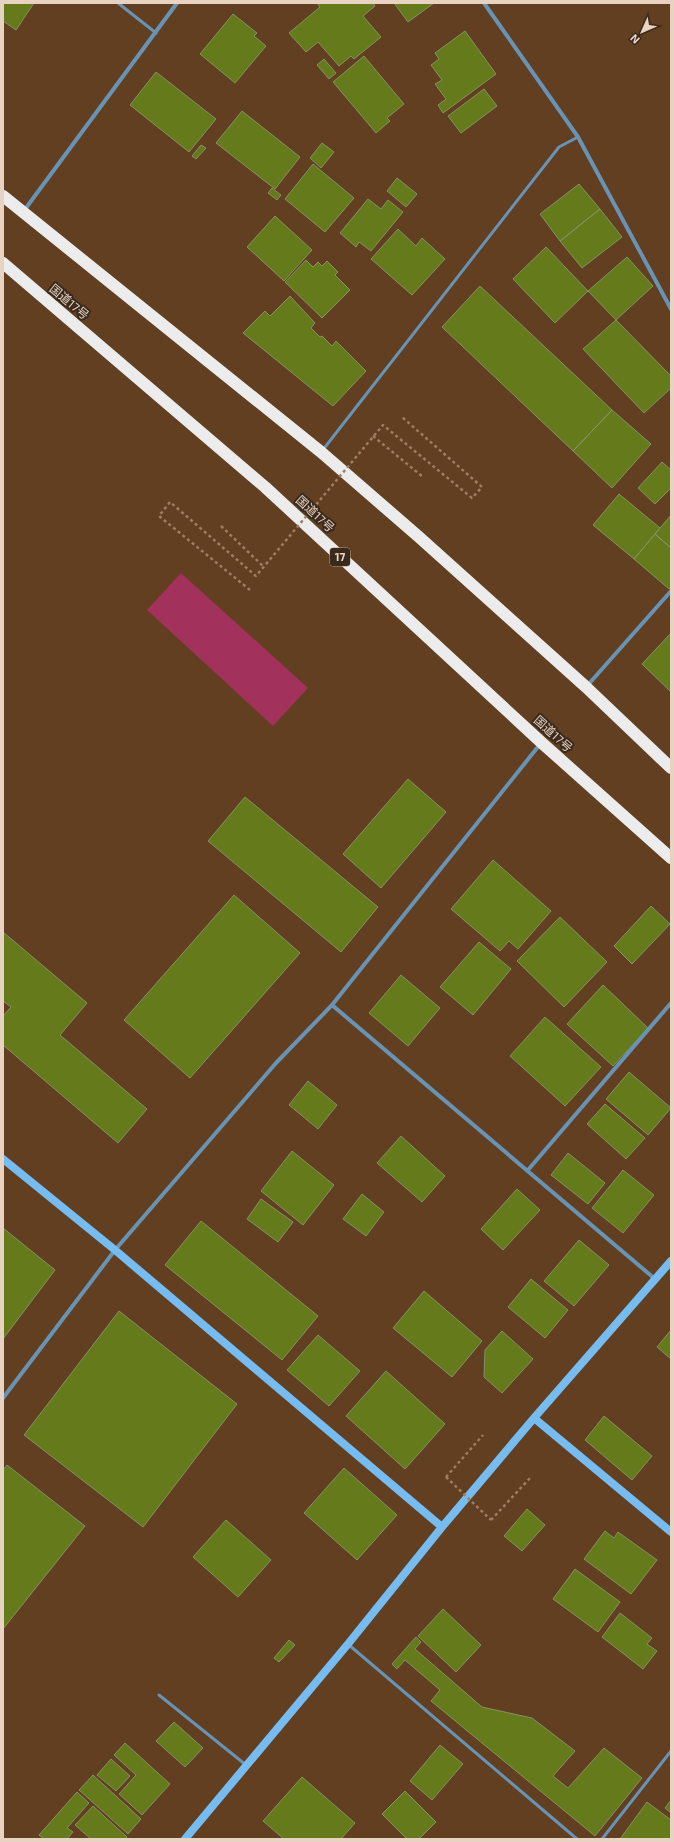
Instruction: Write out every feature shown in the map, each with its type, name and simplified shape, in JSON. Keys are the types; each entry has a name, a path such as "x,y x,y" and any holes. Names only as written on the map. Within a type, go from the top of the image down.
{"highway":[{"path":"3,196 321,452 419,537 586,687 671,768"},
{"name":"国道17号","path":"3,263 265,487 542,743 671,858"}],"street":[{"path":"23,212 178,3"},
{"path":"484,3 578,137 671,309"},
{"path":"586,687 671,591"},
{"path":"3,1398 115,1250 276,1063 332,1005 542,743"},
{"path":"528,1170 671,1003"},
{"path":"332,1005 655,1279"},
{"path":"3,1159 115,1250 442,1526"},
{"path":"186,1839 348,1644 442,1526 671,1261"},
{"path":"534,1418 671,1532"}],"lane":[{"path":"118,3 156,33"},
{"path":"321,452 560,147 578,137"},
{"path":"348,1644 577,1839"},
{"path":"159,1695 246,1765"},
{"path":"602,1839 671,1751"}],"path":[{"path":"250,590 159,516 170,502 256,576 383,425 472,498 482,487 402,417"},
{"path":"373,436 423,477"},
{"path":"221,526 264,567"},
{"path":"483,1435 446,1478 491,1520 530,1478"}],"shaded area":[{"path":"181,573 308,688 273,726 147,610"}],"building":[{"path":"3,3 34,3 16,30 3,21"},
{"path":"317,3 373,3 375,6 363,16 381,37 354,59 351,56 339,66 318,42 306,52 289,33 320,7"},
{"path":"394,3 434,3 408,22"},
{"path":"233,14 257,33 254,36 266,46 235,83 200,54"},
{"path":"465,31 496,74 443,113 438,105 446,99 435,84 442,80 431,65 439,59 435,53"},
{"path":"364,56 404,104 387,118 390,121 376,133 333,82"},
{"path":"324,59 336,73 329,79 317,65"},
{"path":"156,72 216,119 189,152 130,105"},
{"path":"484,89 497,106 461,133 448,116"},
{"path":"242,111 300,157 275,189 216,143"},
{"path":"322,143 334,152 321,168 310,158"},
{"path":"201,145 206,148 196,159 192,156"},
{"path":"313,164 354,198 325,232 285,199"},
{"path":"397,178 417,194 406,207 387,191"},
{"path":"579,184 600,209 560,241 540,214"},
{"path":"272,188 281,195 277,200 268,193"},
{"path":"368,199 381,209 388,200 403,212 371,251 359,242 356,247 340,233"},
{"path":"600,209 622,237 582,268 560,241"},
{"path":"275,216 312,250 284,281 247,247"},
{"path":"398,229 416,246 422,238 445,259 412,295 371,259"},
{"path":"546,247 588,291 555,323 513,279"},
{"path":"627,257 653,286 616,320 588,291"},
{"path":"306,260 313,267 318,262 322,266 327,261 338,272 335,275 350,290 322,318 285,282"},
{"path":"480,286 612,410 573,451 442,327"},
{"path":"290,296 315,323 311,328 320,337 322,336 332,346 336,341 366,371 333,406 243,333 265,311 270,316"},
{"path":"616,320 671,376 671,388 644,413 583,349"},
{"path":"612,410 651,444 612,488 573,451"},
{"path":"662,462 671,470 671,488 655,504 638,488"},
{"path":"619,494 660,528 634,559 593,525"},
{"path":"671,515 671,548 655,534"},
{"path":"655,534 671,548 671,586 669,589 634,559"},
{"path":"671,633 671,692 642,664"},
{"path":"408,779 446,812 381,888 343,854"},
{"path":"245,797 378,907 341,952 208,841"},
{"path":"493,860 551,911 518,949 509,941 500,951 451,909"},
{"path":"234,895 300,953 190,1078 124,1020"},
{"path":"651,906 670,924 632,964 614,946"},
{"path":"560,917 607,962 564,1007 517,961"},
{"path":"3,932 87,1003 60,1035 147,1109 118,1143 3,1045 3,1016 11,1007 3,1001"},
{"path":"479,942 511,969 473,1015 440,987"},
{"path":"401,975 440,1008 408,1046 369,1013"},
{"path":"603,985 648,1028 613,1066 567,1024"},
{"path":"545,1017 601,1067 565,1106 510,1056"},
{"path":"629,1072 671,1108 648,1135 606,1099"},
{"path":"308,1081 337,1105 318,1129 289,1105"},
{"path":"605,1104 645,1138 626,1159 587,1124"},
{"path":"401,1136 445,1176 422,1202 377,1163"},
{"path":"292,1151 334,1185 303,1225 261,1191"},
{"path":"568,1153 605,1183 588,1204 551,1175"},
{"path":"623,1170 654,1195 623,1233 592,1208"},
{"path":"517,1189 540,1210 503,1250 481,1229"},
{"path":"362,1194 384,1212 366,1236 343,1219"},
{"path":"261,1199 293,1222 278,1242 247,1219"},
{"path":"201,1221 318,1316 282,1360 165,1265"},
{"path":"3,1228 55,1270 3,1339"},
{"path":"579,1240 609,1265 574,1306 544,1281"},
{"path":"531,1279 568,1310 545,1338 508,1307"},
{"path":"424,1291 482,1341 452,1377 393,1328"},
{"path":"119,1311 237,1404 143,1527 24,1435"},
{"path":"671,1330 671,1359 657,1347"},
{"path":"502,1331 533,1359 502,1393 484,1377 485,1350"},
{"path":"318,1335 360,1371 329,1406 287,1370"},
{"path":"386,1371 445,1424 405,1469 346,1416"},
{"path":"604,1416 652,1456 632,1480 585,1440"},
{"path":"7,1465 85,1526 3,1629 3,1470"},
{"path":"344,1468 397,1515 357,1560 304,1513"},
{"path":"527,1509 545,1525 522,1551 504,1536"},
{"path":"226,1520 271,1560 238,1597 193,1557"},
{"path":"605,1531 614,1538 618,1532 657,1560 631,1594 584,1559"},
{"path":"575,1569 620,1602 598,1632 553,1599"},
{"path":"443,1609 481,1645 456,1672 418,1636"},
{"path":"620,1613 652,1638 647,1644 657,1651 643,1669 602,1637"},
{"path":"416,1637 421,1642 415,1649 482,1707 532,1718 575,1751 553,1776 568,1788 604,1748 642,1778 595,1836 431,1701 440,1690 405,1660 397,1669 392,1664"},
{"path":"289,1640 295,1645 279,1662 274,1658"},
{"path":"174,1722 203,1748 185,1767 156,1741"},
{"path":"125,1743 170,1784 142,1815 119,1794 136,1775 114,1755"},
{"path":"440,1745 463,1764 432,1800 410,1781"},
{"path":"111,1759 130,1776 116,1791 97,1775"},
{"path":"93,1775 141,1819 128,1834 79,1790"},
{"path":"302,1777 355,1823 341,1839 284,1839 263,1821"},
{"path":"405,1791 436,1822 419,1839 407,1839 382,1814"},
{"path":"77,1792 89,1803 67,1828 73,1832 67,1839 44,1839 39,1835"},
{"path":"671,1800 671,1813 665,1808"},
{"path":"647,1802 671,1820 671,1839 620,1839"},
{"path":"93,1806 127,1837 125,1839 91,1839 75,1825"}]}
